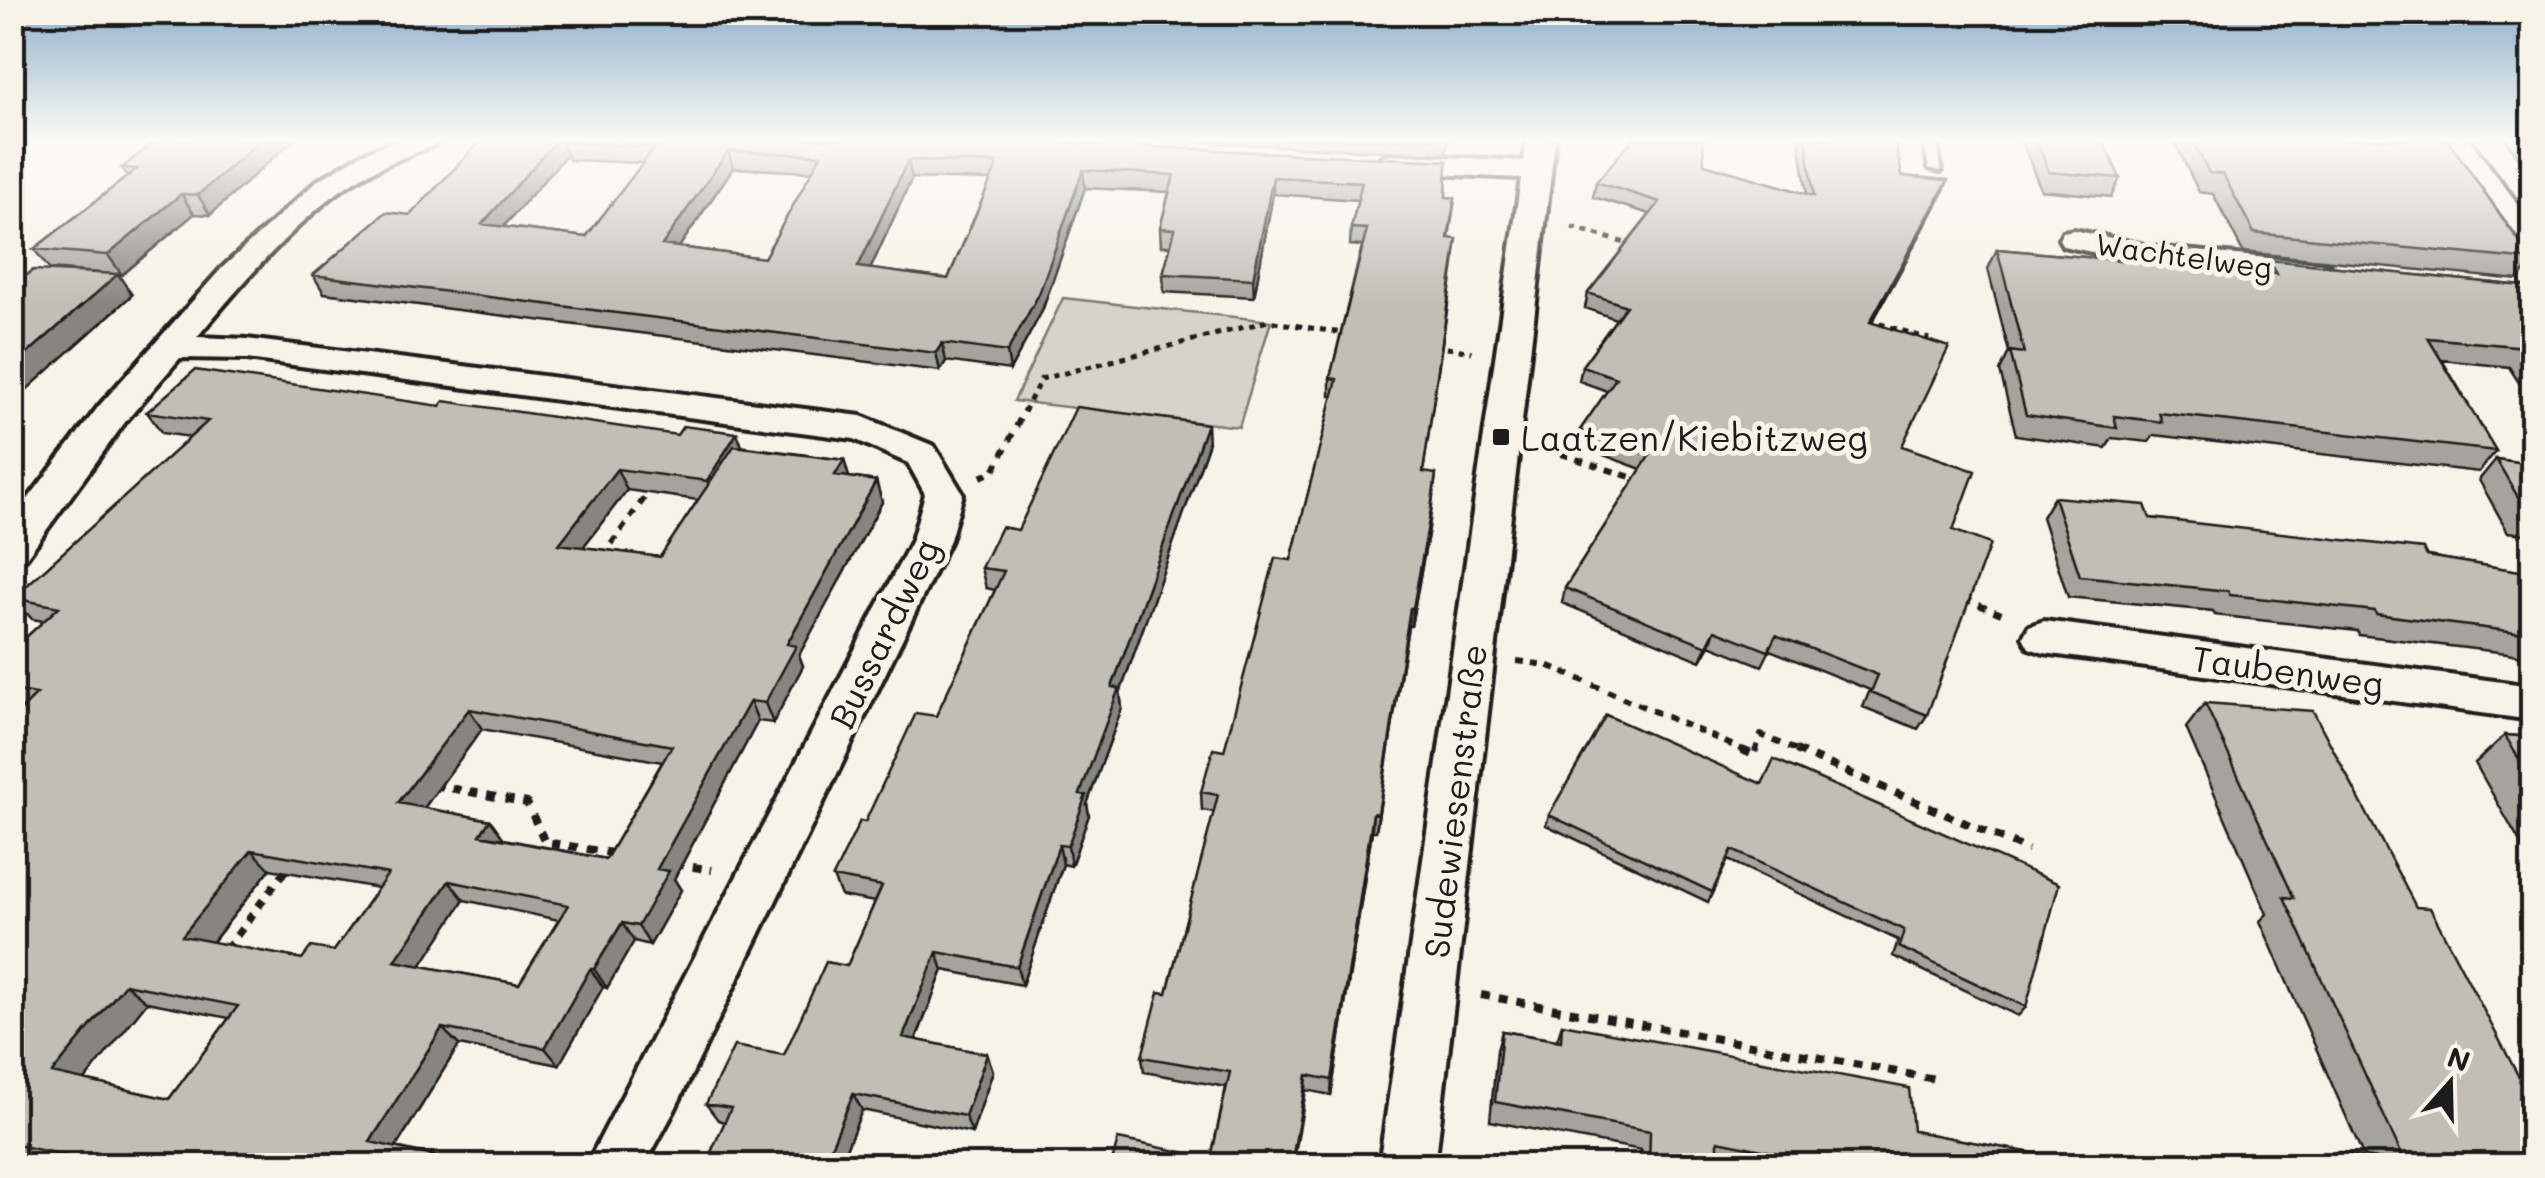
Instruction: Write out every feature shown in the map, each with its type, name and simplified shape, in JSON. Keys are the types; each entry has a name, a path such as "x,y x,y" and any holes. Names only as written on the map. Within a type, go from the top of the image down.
{"street":[{"path":"12,548 112,414 233,275 320,194"},
{"name":"Sudewiesenstraße","path":"1407,1166 1534,194"},
{"name":"Wachtelweg","path":"2074,239 2153,256 2343,276"},
{"name":"Bussardweg","path":"172,347 247,348 861,428 921,456 944,494 932,540 655,1092 614,1166"},
{"name":"Taubenweg","path":"2044,637 2532,703"}],"path":[{"path":"1531,214 1644,250"},
{"path":"1853,315 1929,339"},
{"path":"944,494 994,471 1040,380 1268,321 1365,336"},
{"path":"1418,344 1512,356"},
{"path":"1501,437 1579,457 1652,484"},
{"path":"597,564 664,470"},
{"path":"1960,597 1996,610 2044,637"},
{"path":"1472,653 1547,665 1754,756 1761,735 2028,850"},
{"path":"420,783 527,802 545,842 623,855"},
{"path":"214,965 296,857"},
{"path":"662,862 762,878"},
{"path":"1430,986 1935,1079"}],"shaded area":[{"path":"1063,298 1271,321 1239,427 1014,401"}],"building":[{"path":"105,194 199,194 181,194 108,255 34,249"},
{"path":"430,194 509,194 482,224 586,237 619,194 698,194 662,245 764,258 799,194 892,194 858,267 948,279 985,194 1074,194 1039,294 1007,352 942,343 936,353 313,275 386,212 410,215"},
{"path":"1169,194 1270,194 1253,279 1163,274 1175,229 1160,228"},
{"path":"1359,194 1446,194 1455,198 1448,238 1457,239 1423,472 1436,474 1410,608 1378,814 1373,813 1332,1080 1307,1075 1291,1166 1111,1166 1118,1139 1211,1158 1230,1072 1142,1057 1159,992 1167,993 1218,795 1201,792 1213,749 1224,751 1275,558 1291,560 1337,379 1330,378 1367,229 1351,228"},
{"path":"1634,194 1940,194 1870,322 1949,347 1902,446 1975,471 1953,530 1990,544 1927,715 1871,692 1878,675 1776,635 1768,651 1715,630 1707,646 1565,588 1650,455 1580,430 1616,378 1582,366 1626,306 1588,293 1660,202"},
{"path":"2233,194 2486,194 2532,260 2254,233"},
{"path":"1997,249 2277,274 2269,260 2532,287 2532,358 2525,347 2428,338 2496,451 2159,413 2162,422 2114,416 2117,428 2026,415 2010,351 2024,353"},
{"path":"33,270 118,274 12,367 12,287"},
{"path":"195,370 677,435 683,426 737,433 707,481 617,469 559,544 660,557 734,446 844,460 835,475 876,481 787,644 796,646 765,703 750,701 657,869 669,871 638,926 622,923 594,969 590,969 545,1048 442,1028 370,1142 479,1166 84,1166 88,1160 12,1144 12,719 37,694 12,690 12,650 59,607 13,598 208,421 147,412","holes":["469,709 672,746 606,859 480,835 490,820 398,803","252,850 388,874 334,951 311,947 302,959 182,936","449,881 568,905 519,984 395,961","125,984 238,1006 169,1099 52,1073"]},
{"path":"1076,407 1207,424 1112,687 1119,688 1080,794 1086,795 1068,846 1059,845 1017,967 937,952 903,1037 987,1054 965,1116 853,1094 823,1166 735,1166 708,1159 731,1108 706,1104 734,1046 784,1055 826,962 847,966 882,886 833,877 860,821 865,822 916,713 936,716 1004,571 981,568 1001,527 1018,530"},
{"path":"2496,459 2532,464 2532,512 2526,511"},
{"path":"2054,497 2145,505 2150,518 2423,549 2427,556 2532,573 2532,634 2230,595 2228,591 2080,576"},
{"path":"2205,703 2313,711 2416,907 2430,908 2532,1102 2532,1166 2341,1166 2337,1152 2406,1164 2284,897 2294,898"},
{"path":"1606,715 1762,784 1774,759 2059,884 2026,1007 1899,947 1904,930 1732,850 1712,892 1549,815"},
{"path":"2505,735 2532,737 2532,782"},
{"path":"1562,1024 1909,1088 1913,1131 2102,1166 1842,1166 1718,1141 1718,1166 1649,1166 1650,1131 1495,1102 1502,1031 1561,1041"}],"place":[{"name":"Laatzen/Kiebitzweg","path":"1501,437"}]}
